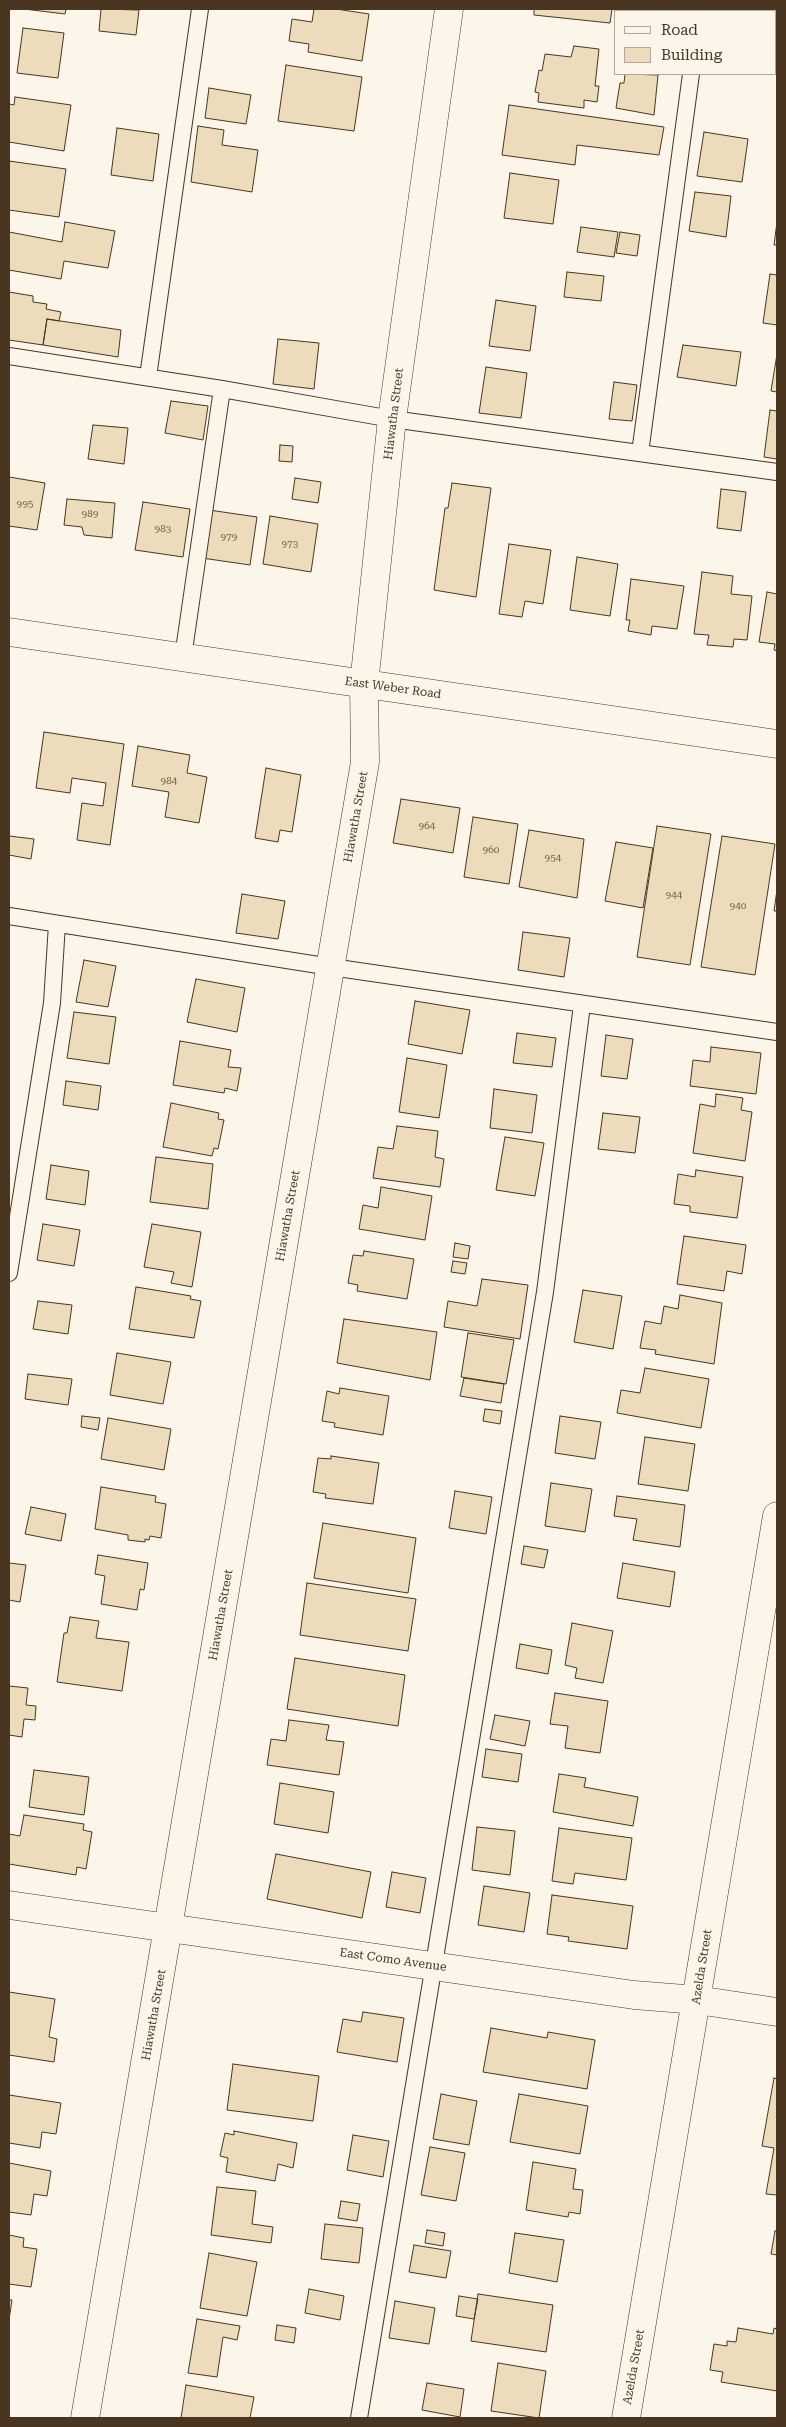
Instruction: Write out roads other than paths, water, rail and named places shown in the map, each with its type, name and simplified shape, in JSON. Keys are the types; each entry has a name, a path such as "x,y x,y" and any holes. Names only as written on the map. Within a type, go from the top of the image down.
{"street":[{"name":"Hiawatha Street","path":"85,2418 365,762 364,684 392,419 449,9"},
{"name":"East Weber Road","path":"9,632 777,744"},
{"name":"Azelda Street","path":"626,2418 777,1516"},
{"name":"East Como Avenue","path":"9,1904 634,1995 697,2000 777,2012"}],"lane":[{"path":"148,377 200,9"},
{"path":"640,453 691,75"},
{"path":"9,356 222,388 392,419 777,472"},
{"path":"183,657 222,388"},
{"path":"9,916 330,967 777,1032"},
{"path":"9,1273 52,1003 57,924"},
{"path":"359,2418 545,1292 582,1005"}]}
